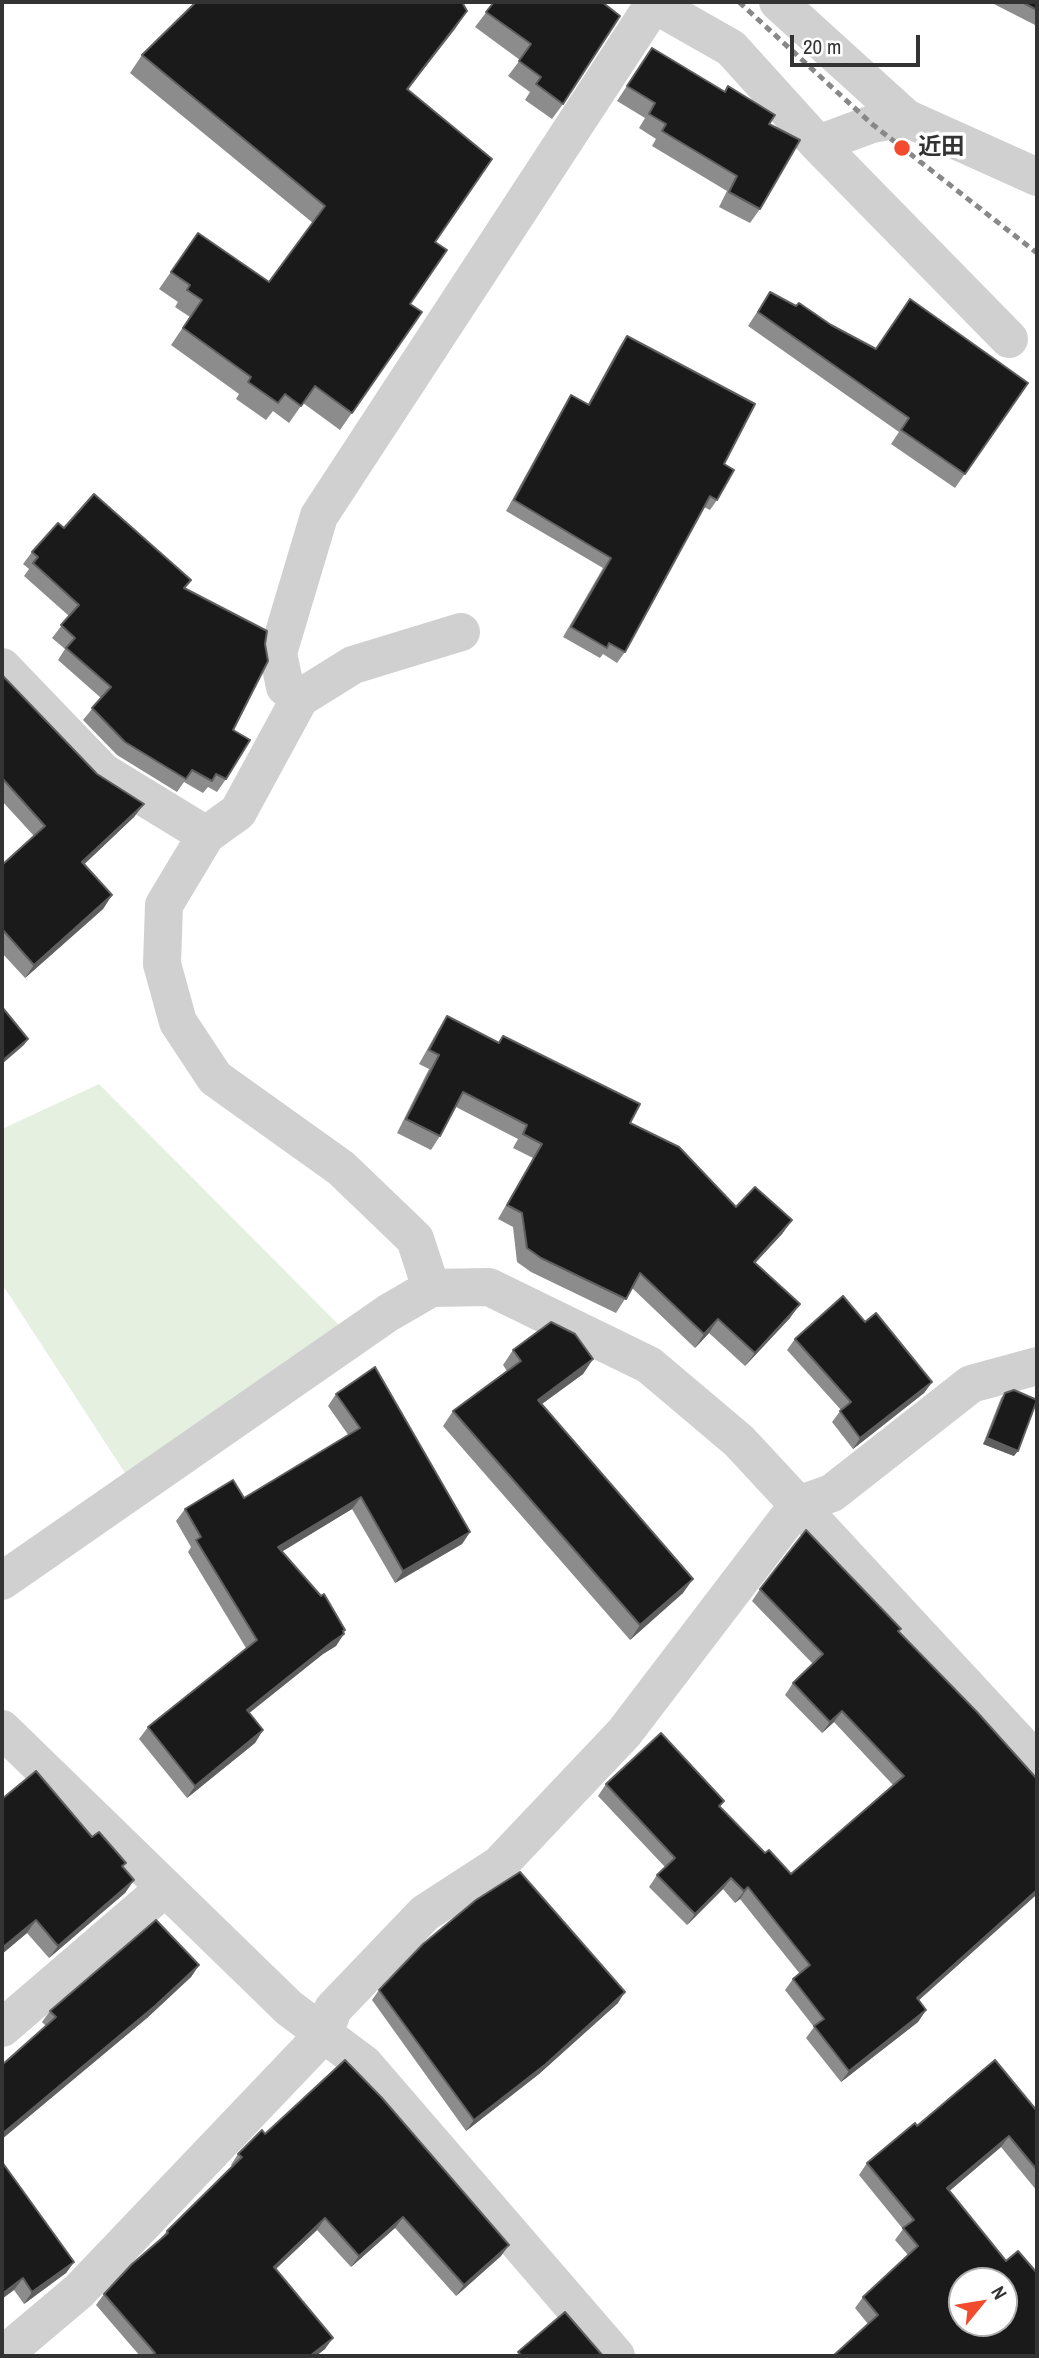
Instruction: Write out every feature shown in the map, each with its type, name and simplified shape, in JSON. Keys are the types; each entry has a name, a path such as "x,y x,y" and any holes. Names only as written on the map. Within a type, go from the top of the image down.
{"street":[{"path":"778,2 906,118 1037,177"},
{"path":"300,698 285,687 278,653 319,516 652,3 731,48 818,144 1009,339"},
{"path":"818,144 872,124 906,118"},
{"path":"430,1289 415,1239 341,1168 215,1078 178,1023 162,964 164,905 206,835 239,813 300,698 353,665 460,632"},
{"path":"2,667 103,772 206,835"},
{"path":"2,1581 388,1313 430,1289 489,1287 649,1365 739,1441 1037,1762"},
{"path":"2,2356 79,2291 324,2034 333,2009 425,1913 499,1865 624,1733 798,1506 832,1493 971,1384 1037,1366"},
{"path":"2,1729 289,2008 364,2064 616,2356"},
{"path":"2,2028 165,1888"}],"green space":[{"path":"99,1084 343,1329 127,1476 2,1284 2,1129"}],"building":[{"path":"196,2 462,2 467,11 407,89 492,159 435,242 447,250 410,304 422,312 352,413 315,386 301,406 285,394 278,403 248,382 251,377 183,328 202,300 187,290 190,285 171,272 198,233 269,282 325,206 142,55"},
{"path":"494,2 602,2 620,16 563,104 536,84 541,77 519,61 531,44 486,12"},
{"path":"1022,2 1037,2 1037,10"},
{"path":"652,48 725,92 728,86 775,115 769,124 800,140 760,209 729,192 737,176 662,131 666,124 649,114 655,103 627,86"},
{"path":"770,292 796,306 799,303 831,325 876,349 910,299 1028,383 965,474 901,430 909,418 758,312"},
{"path":"627,336 755,404 724,464 734,470 717,500 710,496 625,652 609,643 607,648 571,627 611,558 514,500 571,395 589,405"},
{"path":"94,494 191,580 184,588 267,631 265,644 268,661 233,730 250,740 226,779 216,774 212,781 192,770 186,779 125,742 92,708 111,687 66,648 75,638 61,625 79,605 33,563 38,557 32,552 58,523 64,528"},
{"path":"2,675 97,774 144,804 82,862 112,895 34,965 2,929 2,865 45,826 2,778"},
{"path":"2,1007 28,1039 2,1061"},
{"path":"447,1016 499,1043 503,1036 640,1104 630,1123 679,1147 736,1207 755,1187 792,1220 754,1262 800,1304 755,1353 718,1319 704,1334 640,1273 626,1299 541,1258 527,1248 522,1213 507,1205 542,1144 523,1134 527,1125 463,1092 440,1136 406,1119 439,1055 429,1050"},
{"path":"843,1296 865,1322 876,1313 932,1382 860,1438 840,1411 851,1402 795,1339"},
{"path":"551,1322 575,1334 593,1359 538,1400 693,1579 640,1625 453,1411 521,1361 513,1350"},
{"path":"375,1367 470,1532 403,1571 361,1497 278,1547 321,1596 324,1594 345,1630 344,1634 247,1710 263,1730 195,1786 148,1727 257,1640 196,1540 201,1537 185,1509 233,1480 244,1498 360,1428 336,1394"},
{"path":"1014,1390 1037,1400 1018,1451 987,1438 1005,1393"},
{"path":"806,1530 901,1629 898,1631 977,1712 1037,1779 1037,1890 917,1998 926,2010 849,2071 814,2026 824,2019 793,1979 810,1965 748,1887 744,1891 731,1878 695,1914 657,1875 675,1858 606,1784 661,1733 724,1801 719,1806 765,1853 769,1850 791,1874 904,1776 842,1711 830,1722 793,1683 823,1654 760,1589"},
{"path":"36,1771 92,1837 99,1832 126,1863 122,1866 134,1880 58,1946 36,1920 2,1948 2,1799"},
{"path":"520,1872 625,1992 546,2064 474,2120 379,1990 423,1944 476,1900"},
{"path":"156,1920 199,1965 155,2006 2,2134 2,2065 56,2017 50,2011"},
{"path":"345,2060 382,2098 509,2245 464,2285 403,2217 359,2256 325,2218 274,2267 333,2338 310,2356 151,2356 155,2353 104,2294 242,2157 238,2154 262,2130 265,2134"},
{"path":"995,2060 1037,2111 1037,2170 1009,2136 947,2188 1006,2261 1018,2251 1037,2273 1037,2356 833,2356 878,2315 863,2297 918,2246 903,2228 914,2220 867,2163 915,2123 917,2126"},
{"path":"2,2162 74,2262 32,2292 23,2278 2,2294"},
{"path":"565,2312 603,2356 522,2356 518,2352"}],"railway":[{"path":"739,2 872,124 1037,253"}],"place":[{"name":"近田","path":"902,148"}]}
